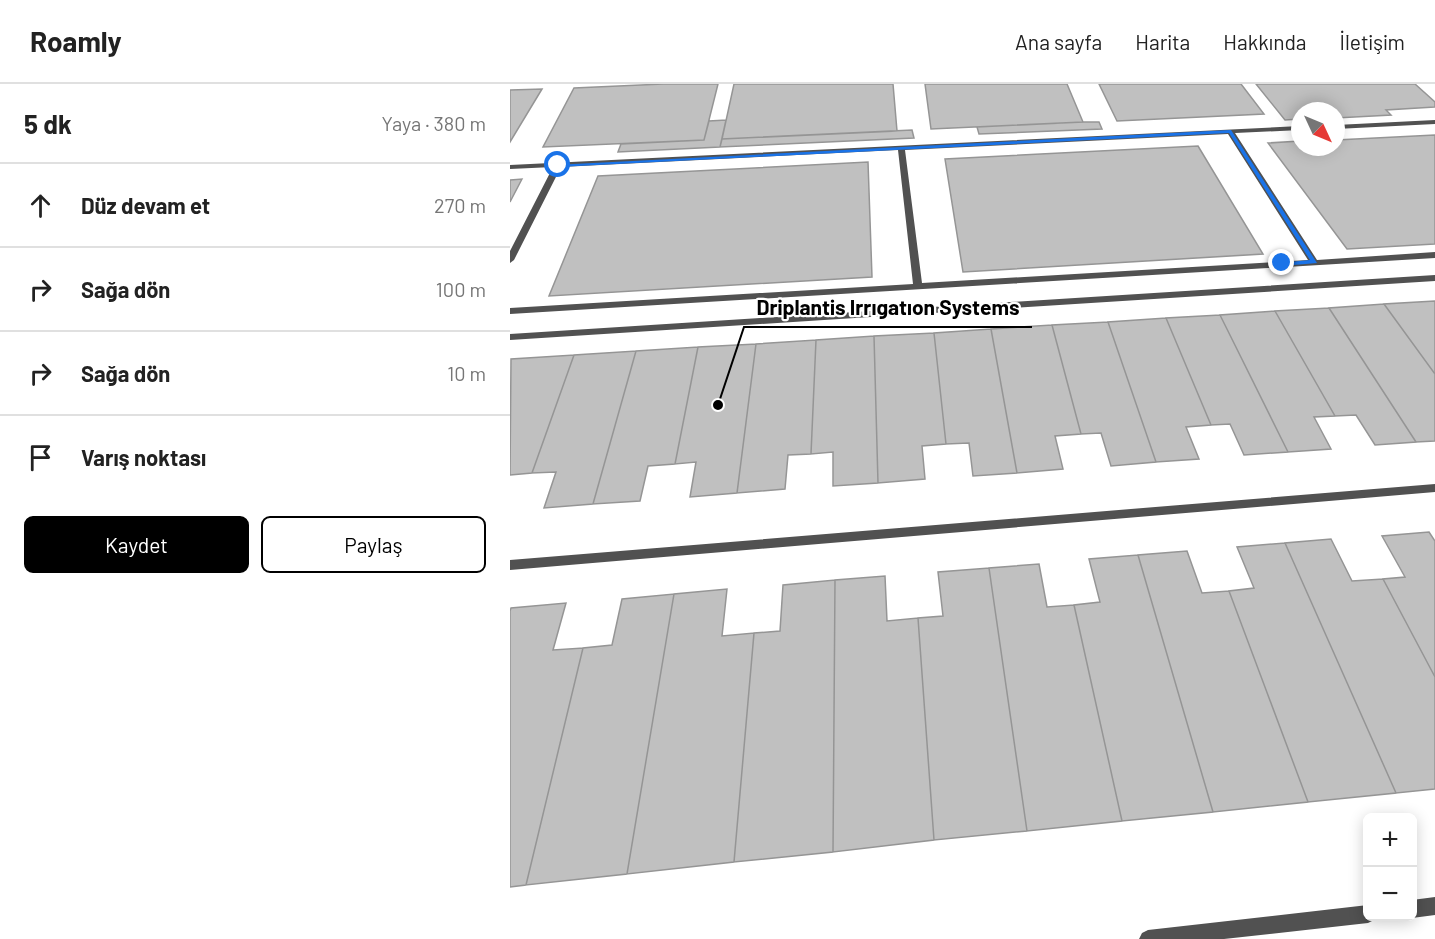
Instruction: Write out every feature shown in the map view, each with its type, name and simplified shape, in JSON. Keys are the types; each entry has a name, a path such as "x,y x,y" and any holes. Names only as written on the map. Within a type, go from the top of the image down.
{"lane":[{"path":"1345,127 1435,122"},
{"path":"510,167 1291,129"},
{"path":"1231,132 1314,262"},
{"path":"902,147 918,286"},
{"path":"510,260 558,165"},
{"path":"510,311 1435,255"},
{"path":"510,337 1435,278"},
{"path":"510,565 1435,488"},
{"path":"1417,908 1435,906"},
{"path":"1148,939 1363,915"}],"building":[{"path":"718,84 704,140 543,147 574,88"},
{"path":"734,84 893,84 897,131 722,139"},
{"path":"925,84 1067,84 1083,122 931,129"},
{"path":"1099,84 1241,84 1264,114 1117,121"},
{"path":"1256,84 1415,84 1435,102 1435,107 1386,110 1391,115 1345,118 1345,102 1291,102 1291,120 1285,120"},
{"path":"542,89 510,142 510,90"},
{"path":"726,120 720,147 618,152 621,144 704,140 709,121"},
{"path":"1099,122 1102,129 979,134 977,127"},
{"path":"912,130 914,138 720,147 722,139"},
{"path":"1435,135 1435,244 1347,249 1268,143 1291,142 1291,156 1345,156 1345,140"},
{"path":"1198,146 1263,254 963,272 945,159"},
{"path":"868,162 872,277 549,296 598,176"},
{"path":"522,179 510,202 510,180"},
{"path":"1435,301 1435,374 1384,304"},
{"path":"1384,304 1435,374 1435,441 1416,442 1329,308"},
{"path":"1329,308 1416,442 1375,445 1356,415 1335,416 1275,311"},
{"path":"1275,311 1335,416 1314,417 1331,449 1288,452 1220,315"},
{"path":"1220,315 1288,452 1244,455 1230,424 1211,425 1166,318"},
{"path":"1166,318 1211,425 1186,427 1199,459 1156,462 1108,322"},
{"path":"1108,322 1156,462 1111,466 1101,433 1081,434 1052,325"},
{"path":"1052,325 1081,434 1055,436 1063,469 1017,473 991,329"},
{"path":"991,329 1017,473 973,476 969,443 946,444 934,333"},
{"path":"934,333 946,444 922,446 925,479 878,483 874,336"},
{"path":"874,336 878,483 833,486 833,452 811,454 816,340"},
{"path":"816,340 811,454 788,455 785,489 737,493 756,344"},
{"path":"756,344 737,493 690,497 696,462 675,464 698,347"},
{"path":"698,347 675,464 648,466 640,501 593,504 636,351"},
{"path":"636,351 593,504 544,508 556,472 532,473 574,355"},
{"path":"574,355 532,473 510,475 511,359"},
{"path":"1429,532 1435,541 1435,677 1383,579 1405,577 1382,536"},
{"path":"1331,539 1352,581 1383,579 1435,677 1435,789 1396,793 1285,543"},
{"path":"1285,543 1396,793 1308,802 1229,591 1254,588 1237,547"},
{"path":"1187,551 1202,593 1229,591 1308,802 1213,812 1138,555"},
{"path":"1138,555 1213,812 1122,821 1074,605 1100,602 1089,559"},
{"path":"1039,564 1047,607 1074,605 1122,821 1027,831 989,568"},
{"path":"989,568 1027,831 934,840 918,618 943,616 938,572"},
{"path":"885,576 887,621 918,618 934,840 833,852 835,580"},
{"path":"835,580 833,852 734,862 754,633 780,631 783,585"},
{"path":"727,589 722,636 754,633 734,862 627,874 674,594"},
{"path":"674,594 627,874 526,885 583,648 612,645 622,599"},
{"path":"566,603 553,650 583,648 526,885 510,887 510,611 511,608"}],"place":[{"name":"Driplantis Irrıgatıon Systems","path":"718,405"}],"route":[{"path":"558,165 1231,132 1314,262 1282,263"}]}
